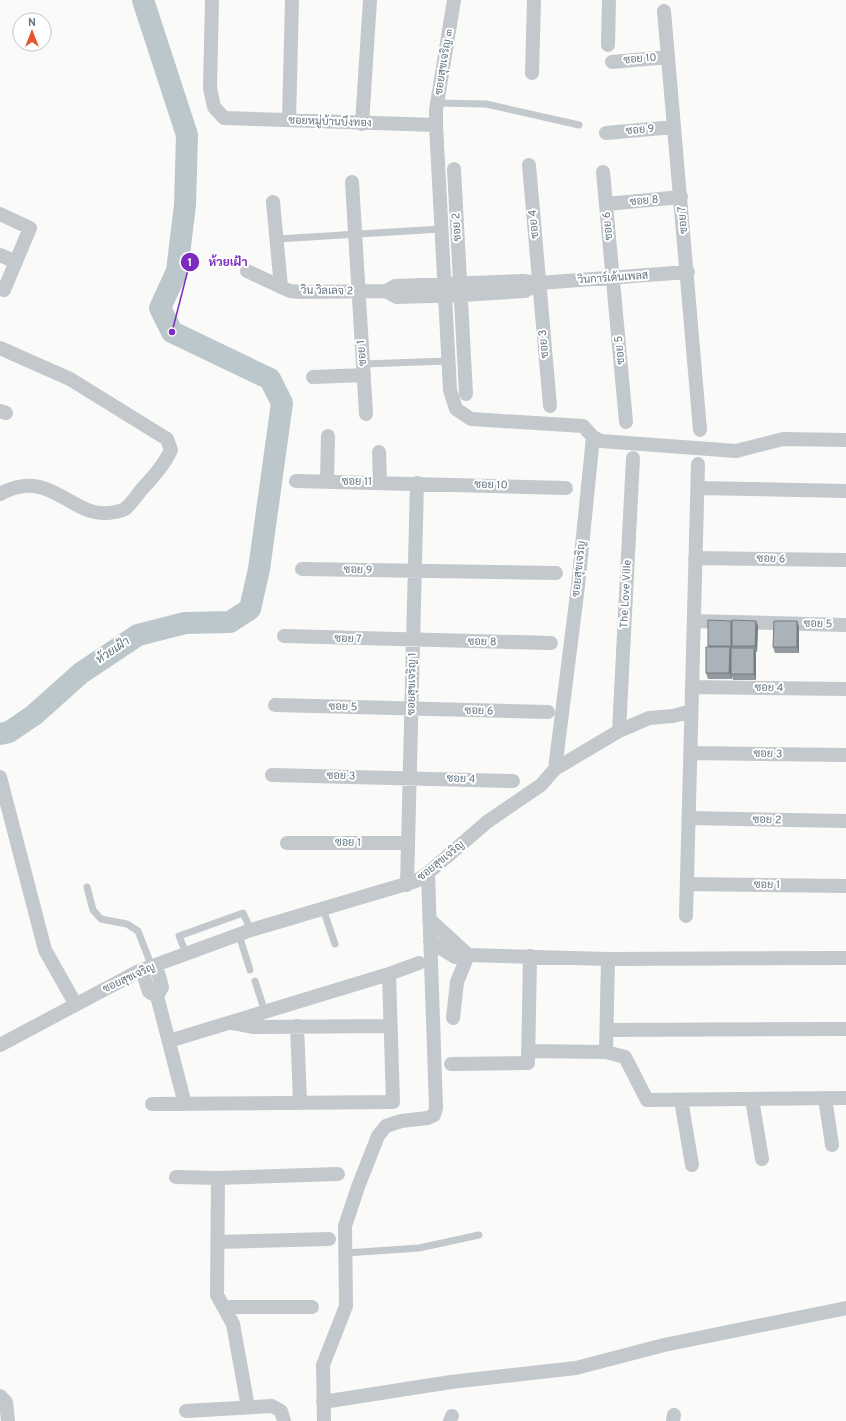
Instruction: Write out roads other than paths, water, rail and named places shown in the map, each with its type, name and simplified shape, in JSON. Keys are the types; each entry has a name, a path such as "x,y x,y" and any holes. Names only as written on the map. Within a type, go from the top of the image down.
{"street":[{"name":"ซอยหมู่บ้านบึงทอง","path":"212,0 210,88 214,107 224,118 362,124 436,125"},
{"path":"288,120 292,0"},
{"path":"362,124 370,0"},
{"name":"ซอยสุขเจริญ ๓","path":"454,0 436,125 450,390 456,409 471,419 583,426 593,437"},
{"path":"532,73 534,0"},
{"path":"608,45 609,0"},
{"name":"ซอย 7","path":"664,10 688,272 700,430"},
{"name":"ซอย 10","path":"612,62 668,57"},
{"name":"ซอย 9","path":"606,133 674,127"},
{"name":"ซอย 4","path":"529,165 539,283"},
{"name":"ซอย 2","path":"454,169 461,290"},
{"name":"ซอย 6","path":"603,172 613,279"},
{"path":"352,182 358,292"},
{"name":"ซอย 8","path":"606,204 681,198"},
{"path":"273,202 281,287"},
{"path":"0,214 30,228 4,290"},
{"path":"0,255 16,262"},
{"name":"วิน วิลเลจ 2","path":"247,270 281,287 301,292 386,291 395,286 444,290"},
{"name":"วินการ์เด้นเพลส","path":"444,290 461,290 523,281 539,283 613,279 688,272"},
{"name":"ซอย 5","path":"613,279 626,422"},
{"name":"ซอย 3","path":"539,283 550,406"},
{"path":"461,290 466,394"},
{"name":"ซอย 1","path":"358,292 366,414"},
{"path":"0,348 70,378 167,439 171,450 166,461 125,509 106,514 92,513 46,488 28,485 10,489 0,494"},
{"path":"313,377 363,370"},
{"path":"327,482 328,436"},
{"path":"593,437 601,441 736,451 783,439 846,440"},
{"name":"ซอยสุขเจริญ","path":"0,1045 150,967 245,933 407,885 428,873 487,822 541,785 556,769 578,586 593,437"},
{"path":"379,452 380,482"},
{"name":"The Love Ville","path":"619,731 633,458"},
{"path":"686,916 698,464"},
{"name":"ซอย 11","path":"296,481 417,483"},
{"name":"ซอย 10","path":"417,483 566,488"},
{"name":"ซอยสุขเจริญ 1","path":"407,885 417,483"},
{"path":"698,488 846,491"},
{"name":"ซอย 6","path":"695,558 846,560"},
{"name":"ซอย 9","path":"302,569 415,571"},
{"path":"415,571 556,573"},
{"name":"ซอย 5","path":"694,621 846,625"},
{"name":"ซอย 7","path":"284,636 413,641"},
{"name":"ซอย 8","path":"413,641 551,643"},
{"name":"ซอย 4","path":"692,687 846,689"},
{"name":"ซอย 5","path":"275,705 411,709"},
{"name":"ซอย 6","path":"411,709 548,712"},
{"path":"556,769 619,731 633,727 649,718 673,716 691,711"},
{"name":"ซอย 3","path":"690,753 846,755"},
{"name":"ซอย 3","path":"272,775 410,778"},
{"name":"ซอย 4","path":"410,778 512,781"},
{"path":"1,784 45,950 76,1005"},
{"name":"ซอย 2","path":"689,818 846,821"},
{"name":"ซอย 1","path":"287,843 408,843"},
{"path":"324,1421 323,1366 346,1306 345,1226 378,1136 386,1126 394,1123 428,1118 434,1115 436,1108 428,873"},
{"name":"ซอย 1","path":"687,884 846,886"},
{"path":"429,919 468,956"},
{"path":"430,941 455,957 530,956 608,959 846,958"},
{"path":"453,1018 457,982 468,956"},
{"path":"451,1064 528,1063 530,956"},
{"path":"606,1052 608,959"},
{"path":"169,1041 389,974 418,963"},
{"path":"150,967 149,992 157,996 185,1104"},
{"path":"152,1104 393,1102 389,974"},
{"path":"230,1023 254,1027 390,1026"},
{"path":"297,1026 300,1102"},
{"path":"607,1030 846,1029"},
{"path":"528,1051 606,1052 624,1057 647,1100 846,1098"},
{"path":"825,1098 832,1145"},
{"path":"752,1099 762,1159"},
{"path":"681,1100 692,1165"},
{"path":"176,1177 218,1178 338,1174"},
{"path":"218,1178 218,1295 233,1324 248,1408"},
{"path":"218,1242 329,1239"},
{"path":"224,1308 232,1306 312,1307"},
{"path":"323,1402 451,1382 576,1368 664,1345 846,1308"},
{"path":"0,1396 6,1402 8,1421"},
{"path":"186,1411 272,1406 281,1411 284,1421"}],"lane":[{"path":"438,103 486,104 579,125"},
{"path":"277,239 441,229"},
{"path":"363,370 448,361"},
{"path":"87,888 93,910 101,919 127,924 138,931 150,967"},
{"path":"323,909 335,944"},
{"path":"186,954 179,936 243,913 250,970"},
{"path":"255,981 265,1012"},
{"path":"346,1253 419,1248 479,1235"}],"waterway":[{"name":"ห้วยเฝ้า","path":"0,734 9,732 34,715 81,673 138,635 185,623 230,622 250,609 259,569 282,403 270,379 172,332 160,308 177,271 185,205 187,135 143,0"}],"place":[{"name":"ห้วยเฝ้า","path":"172,332"}]}
